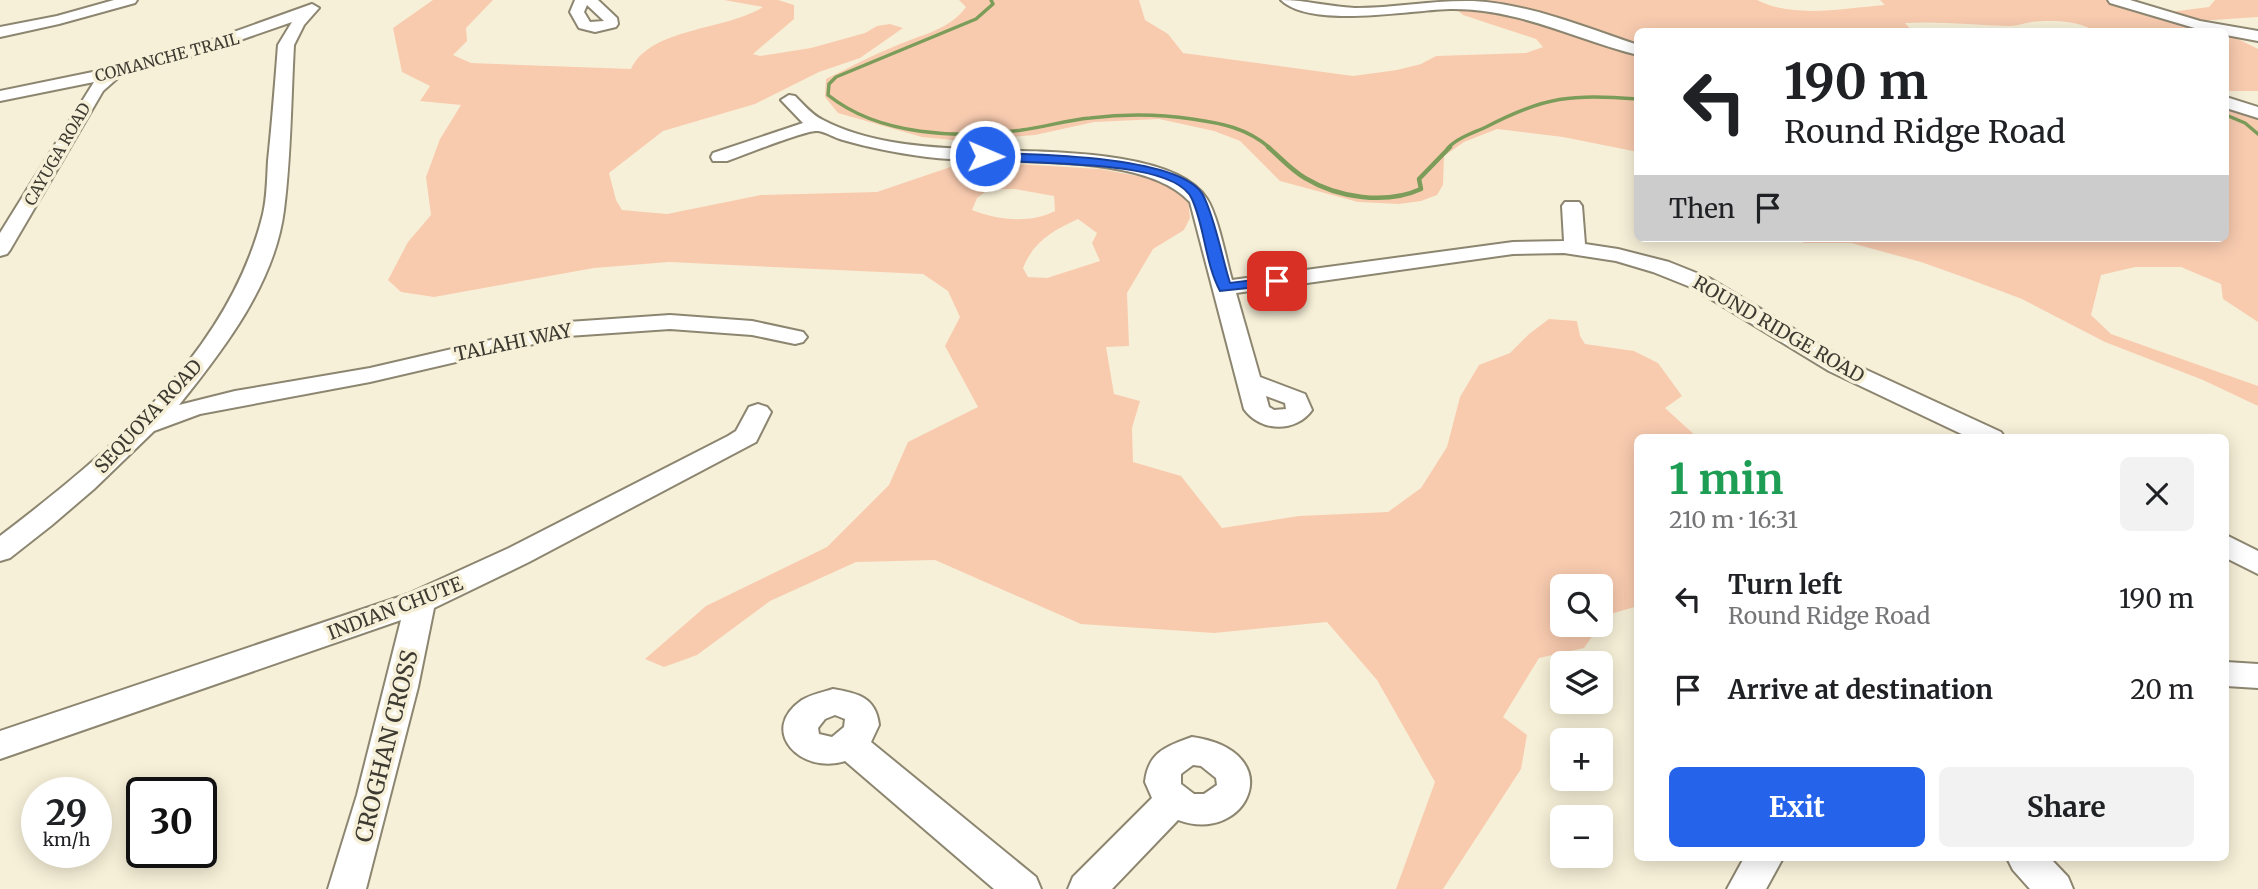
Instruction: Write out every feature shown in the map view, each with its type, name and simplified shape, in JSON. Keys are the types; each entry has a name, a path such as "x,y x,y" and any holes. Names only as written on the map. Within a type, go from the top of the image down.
{"street":[{"path":"0,32 60,20 130,0"},
{"path":"582,0 578,12 584,25 595,28 611,24 612,21 590,0"},
{"path":"1288,0 1313,8 1359,13 1436,3 1478,3 1554,23 1634,49"},
{"path":"2115,0 2215,28"},
{"name":"COMANCHE TRAIL","path":"0,96 116,73 220,44 319,4"},
{"name":"SEQUOYA ROAD","path":"0,551 59,505 144,426 184,383 245,291 269,236 278,186 286,45 298,23 319,4"},
{"path":"2229,31 2258,36"},
{"path":"220,44 286,45"},
{"name":"CAYUGA ROAD","path":"0,250 9,225 96,88 116,73"},
{"name":"CAYUGA ROAD","path":"57,85 96,88"},
{"path":"789,100 817,124 856,137 926,151 1083,160 1134,168 1172,178 1187,186 1197,195 1250,382"},
{"path":"2229,103 2258,113"},
{"path":"720,157 817,124"},
{"path":"1572,206 1576,239 1574,248"},
{"name":"ROUND RIDGE ROAD","path":"1225,288 1513,248 1574,248 1618,255 1683,275 1719,293 1838,366 1983,434"},
{"name":"TALAHI WAY","path":"144,426 193,408 370,375 508,341 599,326 648,321 713,324 752,327 795,337"},
{"name":"TALAHI WAY","path":"184,383 205,396 235,399"},
{"name":"INDIAN CHUTE","path":"0,745 419,602 519,555 713,456 747,436 758,412"},
{"path":"2229,547 2258,564"},
{"name":"CROGHAN CROSS","path":"347,889 359,854 399,698 419,602"},
{"path":"2229,674 2258,676"},
{"path":"850,745 1022,889"},
{"path":"1087,889 1173,801"},
{"path":"1746,889 1762,861"},
{"path":"2029,861 2054,889"}],"shaded area":[{"path":"433,0 493,0 466,28 467,41 453,55 471,63 631,69 641,55 672,37 729,21 763,7 724,0 778,0 794,5 794,19 753,54 760,56 811,48 865,33 877,26 890,24 903,28 860,58 819,72 755,104 663,131 609,173 616,200 622,210 667,214 761,195 877,192 968,161 1100,169 1159,180 1188,199 1190,218 1184,230 1153,249 1127,293 1129,346 1106,347 1114,394 1140,401 1132,428 1133,462 1181,476 1222,528 1299,516 1388,512 1421,488 1447,447 1460,397 1479,365 1510,353 1549,319 1577,321 1585,344 1634,351 1658,363 1682,396 1665,408 1694,434 1634,434 1634,607 1613,613 1613,574 1550,574 1550,637 1592,637 1584,648 1550,651 1550,656 1539,658 1503,717 1527,735 1521,769 1443,889 1396,889 1435,782 1377,680 1327,622 1214,633 1081,624 935,560 856,562 770,601 697,655 664,667 645,659 706,606 827,547 889,485 908,442 978,407 945,346 960,317 948,291 923,274 669,262 594,268 434,297 401,292 388,280 408,242 431,215 426,177 440,139 461,105 420,101 430,86 402,72 393,28","holes":["989,189 1015,189 1054,196 1055,211 1035,218 1014,219 972,210 977,198","1078,219 1097,233 1092,243 1100,261 1047,278 1028,277 1023,268 1038,244"]},
{"path":"959,0 1139,0 1145,20 1168,34 1183,53 1353,76 1397,70 1421,64 1436,56 1526,53 1543,47 1536,39 1463,15 1457,10 1468,8 1475,0 1757,0 1787,9 1820,11 1885,5 1880,0 2106,0 2209,28 2089,28 2073,23 2048,21 2010,26 1905,23 1909,28 1634,28 1634,151 1563,137 1497,129 1464,142 1444,156 1443,185 1437,195 1421,201 1399,204 1358,202 1280,181 1240,141 1214,131 1159,119 1094,122 1035,135 962,141 922,137 838,113 825,97 826,79 944,26 966,7"},
{"path":"2215,0 2258,0 2258,17 2198,21 2170,12 2209,7"},
{"path":"2229,34 2258,49 2258,91 2229,91"},
{"path":"2229,108 2258,116 2258,322 2223,299 2221,284 2181,267 2135,267 2101,275 2091,315 2111,334 2258,386 2258,406 2203,380 2105,342 2022,299 1966,278 1921,262 1851,243 1802,242 2229,242"}],"waterway":[{"path":"991,0 993,4 976,19 836,77 829,84 828,95 848,109 871,119 920,131 946,134 998,133 1090,118 1154,115 1223,125 1243,131 1270,148"},
{"path":"1448,148 1465,136 1543,103 1576,97 1634,99"},
{"path":"2229,116 2245,123 2258,134"},
{"path":"1268,147 1295,171 1318,185 1347,194 1378,198 1421,189 1419,179 1450,147"}],"route":[{"path":"985,156 1083,160 1115,164 1172,178 1197,195 1225,288 1277,281"}]}
